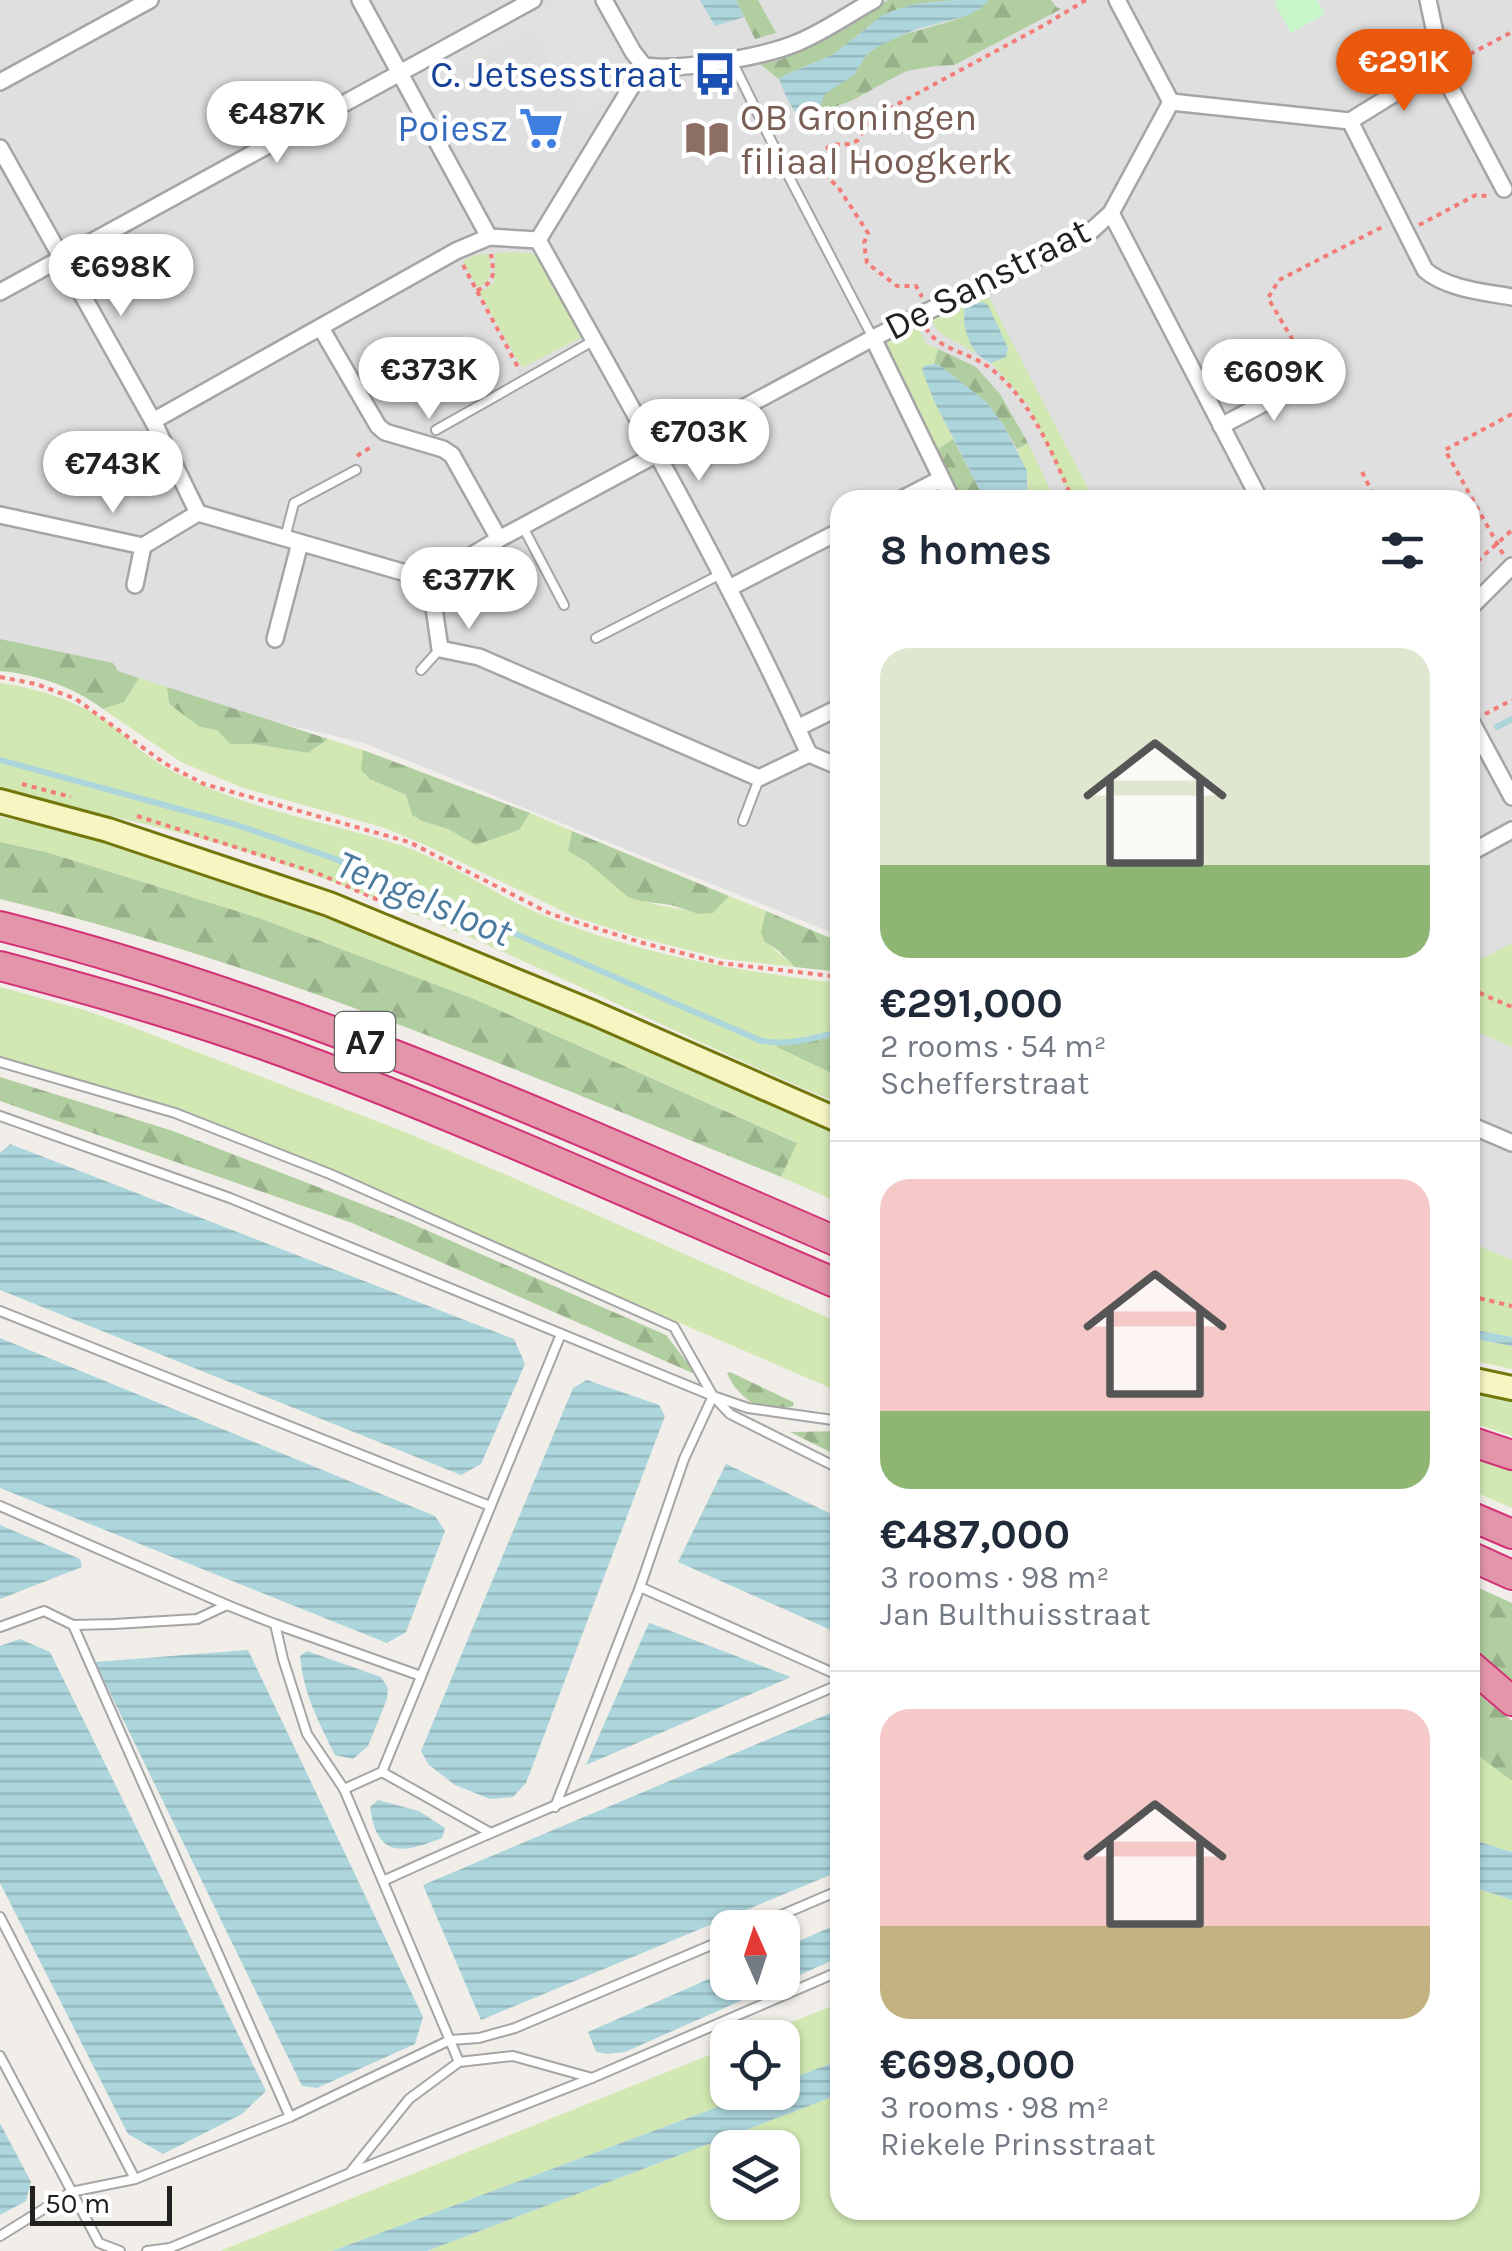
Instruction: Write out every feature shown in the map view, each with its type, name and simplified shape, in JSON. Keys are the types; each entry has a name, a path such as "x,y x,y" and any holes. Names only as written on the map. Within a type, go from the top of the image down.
{"highway":[{"name":"A7","path":"0,926 289,1013 430,1067 830,1239"},
{"name":"A7","path":"0,966 119,998 312,1062 448,1116 830,1281"},
{"name":"A7","path":"718,1190 830,1228"},
{"name":"A7","path":"628,1194 830,1299"},
{"path":"1480,1444 1512,1455"},
{"path":"1480,1520 1512,1534"},
{"path":"1480,1561 1512,1575"},
{"path":"1480,1674 1512,1701"}],"street":[{"path":"0,82 150,0"},
{"path":"360,0 489,236"},
{"path":"0,292 533,0"},
{"path":"604,0 632,52 644,66 663,69 781,49 801,42 874,0"},
{"path":"1117,0 1171,102 1350,121 1436,68"},
{"path":"1428,0 1438,47 1436,68 1449,85 1504,189"},
{"path":"538,240 644,66"},
{"name":"De Sanstraat","path":"430,580 873,338 1090,232 1112,213 1171,102"},
{"path":"1350,121 1425,270 1468,289 1512,297"},
{"path":"0,148 152,421 198,513"},
{"path":"1112,213 1255,490"},
{"path":"152,421 456,251 489,236 538,240"},
{"path":"538,240 725,581 809,754 830,763"},
{"path":"322,328 378,426 452,455 499,539"},
{"path":"873,338 947,490"},
{"path":"1222,426 1306,381"},
{"path":"920,490 941,479"},
{"path":"0,515 142,546 198,513 430,580 440,649 478,657 759,778 809,754"},
{"path":"725,581 830,535"},
{"path":"275,640 293,540"},
{"path":"135,585 142,546"},
{"path":"1480,598 1511,567"},
{"path":"798,728 830,712"},
{"path":"1480,737 1512,797"},
{"path":"0,801 108,830 329,904 594,1013 830,1117"},
{"path":"1480,848 1512,830"},
{"path":"1480,1129 1512,1143"},
{"path":"1480,1382 1512,1388"}],"lane":[{"path":"730,59 873,338"},
{"path":"436,430 594,340"},
{"path":"293,540 294,503 356,470"},
{"path":"523,527 564,605"},
{"path":"596,638 725,581"},
{"path":"421,670 440,649"},
{"path":"743,821 759,778"},
{"path":"0,1062 175,1113 330,1174 674,1327 713,1396 730,1414 830,1464"},
{"path":"0,1116 230,1198 713,1396 748,1408 830,1420"},
{"path":"0,1311 490,1506"},
{"path":"344,1789 382,1772 561,1334"},
{"path":"555,1806 640,1587 684,1459 713,1396"},
{"path":"0,1506 227,1606 421,1676"},
{"path":"640,1587 830,1672"},
{"path":"0,1626 44,1611 72,1626 197,1619 227,1606"},
{"path":"276,1624 308,1734 344,1789 459,2062"},
{"path":"72,1626 290,2117"},
{"path":"383,1881 489,1832 830,1688"},
{"path":"382,1772 489,1832"},
{"path":"793,1910 830,1894"},
{"path":"0,1916 135,2179"},
{"path":"0,2236 71,2192 135,2179 290,2117 450,2040 479,2038 515,2028 710,1946"},
{"path":"147,2251 170,2248 592,2078 830,1975"},
{"path":"0,2056 99,2243 120,2251"},
{"path":"350,2173 408,2099 459,2062 513,2056 592,2078"},
{"path":"92,2251 99,2243"}],"path":[{"path":"788,176 812,163 832,145 858,140 870,119 1086,0"},
{"path":"1470,54 1512,32"},
{"path":"812,163 838,187 868,233 864,243 868,264 897,286 916,286 933,340 986,365 1022,400 1069,490"},
{"path":"1306,381 1311,372 1268,298 1279,280 1476,195 1486,196 1504,189"},
{"path":"478,292 492,278 489,236"},
{"path":"456,251 525,379"},
{"path":"1468,490 1445,450 1512,414"},
{"path":"356,470 356,456 392,434"},
{"path":"1362,472 1371,490"},
{"path":"1480,512 1511,567"},
{"path":"1480,559 1512,530"},
{"path":"0,676 76,699 164,763 204,784 408,842 551,914 720,962 830,976"},
{"path":"1480,716 1512,700"},
{"path":"1480,993 1512,1007"},
{"path":"1480,1298 1512,1306"}],"shaded area":[{"path":"0,0 1512,0 1512,1284 1480,1273 1480,490 830,490 830,932 364,743 0,657"},
{"path":"560,0 586,0 618,62 606,101 586,114 580,113 531,28 441,77 433,62 528,11 531,15"}],"green space":[{"path":"736,0 758,0 776,33 755,39"},
{"path":"888,0 955,0 915,4 883,15 834,54 779,79 760,64 780,60"},
{"path":"989,0 1051,0 1061,9 954,65 907,71 837,106 824,128 803,119 817,113 826,93 855,74 870,52 884,43 962,17"},
{"path":"1317,0 1325,14 1291,33 1274,2"},
{"path":"495,253 538,254 582,337 522,368 479,292 494,283"},
{"path":"489,254 489,278 478,288 463,261"},
{"path":"984,288 1089,490 1067,490 1029,406 991,363 1006,357 1008,348 978,303 966,306 964,318 977,354 940,333 929,318"},
{"path":"917,326 927,344 938,349 934,364 924,366 935,403 953,439 937,450 882,343"},
{"path":"938,349 976,367 1000,394 1028,443 1017,449 985,401 934,364"},
{"path":"953,439 980,490 958,490 937,450"},
{"path":"1028,443 1050,490 1028,490 1017,449"},
{"path":"0,639 113,663 118,671 139,678 124,702 103,709 54,683 0,671"},
{"path":"139,678 167,687 169,704 200,727 217,730 230,744 308,753 328,739 363,750 362,770 370,779 406,795 412,815 476,845 519,830 530,813 572,831 568,851 633,898 713,913 729,896 766,911 764,932 769,944 795,967 724,959 575,917 382,827 243,788 181,762 103,709 124,702"},
{"path":"0,683 52,695 88,710 152,759 218,792 403,846 527,908 581,930 690,960 830,982 830,1037 777,1046 830,1072 830,1100 493,947 352,889 211,841 0,790"},
{"path":"167,687 328,739 308,753 230,744 217,730 200,727 169,704"},
{"path":"363,750 530,813 519,830 476,845 412,815 406,795 370,779 361,770"},
{"path":"0,817 74,832 271,893 490,980 830,1132 830,1199 781,1177 796,1142 474,999 259,918 46,852 0,842"},
{"path":"572,831 729,896 713,913 699,914 628,897 568,851"},
{"path":"0,842 46,852 259,918 474,999 797,1143 781,1177 298,988 100,925 0,899"},
{"path":"766,911 830,938 830,971 795,967 765,942 761,932"},
{"path":"1512,943 1512,1047 1480,1033 1480,960"},
{"path":"0,987 127,1025 405,1132 830,1319 830,1388 334,1174 72,1083 0,1063"},
{"path":"830,1037 830,1072 775,1046"},
{"path":"0,1077 173,1131 408,1222 666,1335 697,1375 352,1223 0,1101"},
{"path":"1480,1246 1512,1260 1512,1337 1480,1331"},
{"path":"1480,1340 1512,1346 1512,1369 1480,1362"},
{"path":"727,1373 794,1405 768,1409 753,1403 733,1384"},
{"path":"1480,1395 1512,1401 1512,1436 1480,1425"},
{"path":"830,1431 830,1452 790,1432"},
{"path":"1480,1451 1512,1461 1512,1508 1480,1494"},
{"path":"1480,1589 1512,1603 1512,1686 1480,1659"},
{"path":"1480,1695 1512,1721 1512,1781 1480,1757"},
{"path":"1480,1756 1512,1781 1512,1852 1480,1842"},
{"path":"1480,1889 1512,1900 1512,2251 427,2251 710,2143 710,2220 800,2220 800,2130 745,2130 830,2098 830,2220 1480,2220"},
{"path":"830,2007 830,2064 800,2075 797,2020"},
{"path":"710,2055 710,2110 332,2251 220,2251"}],"water":[{"path":"700,0 736,0 744,17 715,26"},
{"path":"989,0 966,16 916,29 877,47 867,54 854,75 824,95 813,118 806,120 794,111 781,77 834,54 883,15 915,4"},
{"path":"983,302 1008,348 1006,357 991,363 973,349 965,324 966,306"},
{"path":"939,365 985,401 1003,424 1027,471 1027,490 980,490 935,403 922,370 924,366"},
{"path":"10,1144 514,1339 525,1364 481,1464 461,1475 0,1290 0,1153"},
{"path":"1480,1331 1512,1337 1512,1346 1480,1340"},
{"path":"0,1338 435,1516 445,1531 406,1632 387,1643 0,1488"},
{"path":"587,1380 659,1405 665,1416 526,1783 513,1797 490,1799 455,1785 429,1765 421,1751 573,1388"},
{"path":"726,1464 830,1513 830,1630 678,1562"},
{"path":"0,1525 80,1559 82,1567 0,1599"},
{"path":"649,1623 791,1677 586,1765"},
{"path":"20,1639 50,1652 266,2091 242,2114 163,2154 128,2134 0,1883 0,1646"},
{"path":"248,1650 423,2017 415,2044 317,2088 302,2086 95,1662"},
{"path":"307,1651 381,1677 388,1688 368,1746 353,1759 335,1755 318,1719 302,1669 300,1656"},
{"path":"830,1713 830,1875 746,1910 710,1910 710,1925 481,2020 423,1885"},
{"path":"378,1800 419,1811 445,1828 442,1838 414,1847 393,1848 378,1836 373,1824 370,1807"},
{"path":"1480,1842 1512,1852 1512,1900 1480,1889"},
{"path":"830,1927 830,1961 800,1975 800,1941"},
{"path":"710,1978 710,2000 743,2000 625,2052 596,2052 588,2032"},
{"path":"830,2064 830,2098 800,2109 800,2075"},
{"path":"710,2110 798,2110 745,2130 710,2130 710,2143 427,2251 332,2251"},
{"path":"0,2123 31,2182 26,2201 0,2215"}],"waterway":[{"path":"1497,727 1512,719"},
{"name":"Tengelsloot","path":"0,760 237,825 330,857 759,1040 789,1042 830,1034"}],"place":[{"name":"C. Jetsesstraat","path":"715,74"},
{"name":"Poiesz","path":"541,128"},
{"name":"OB Groningen filiaal Hoogkerk","path":"707,139"}]}
